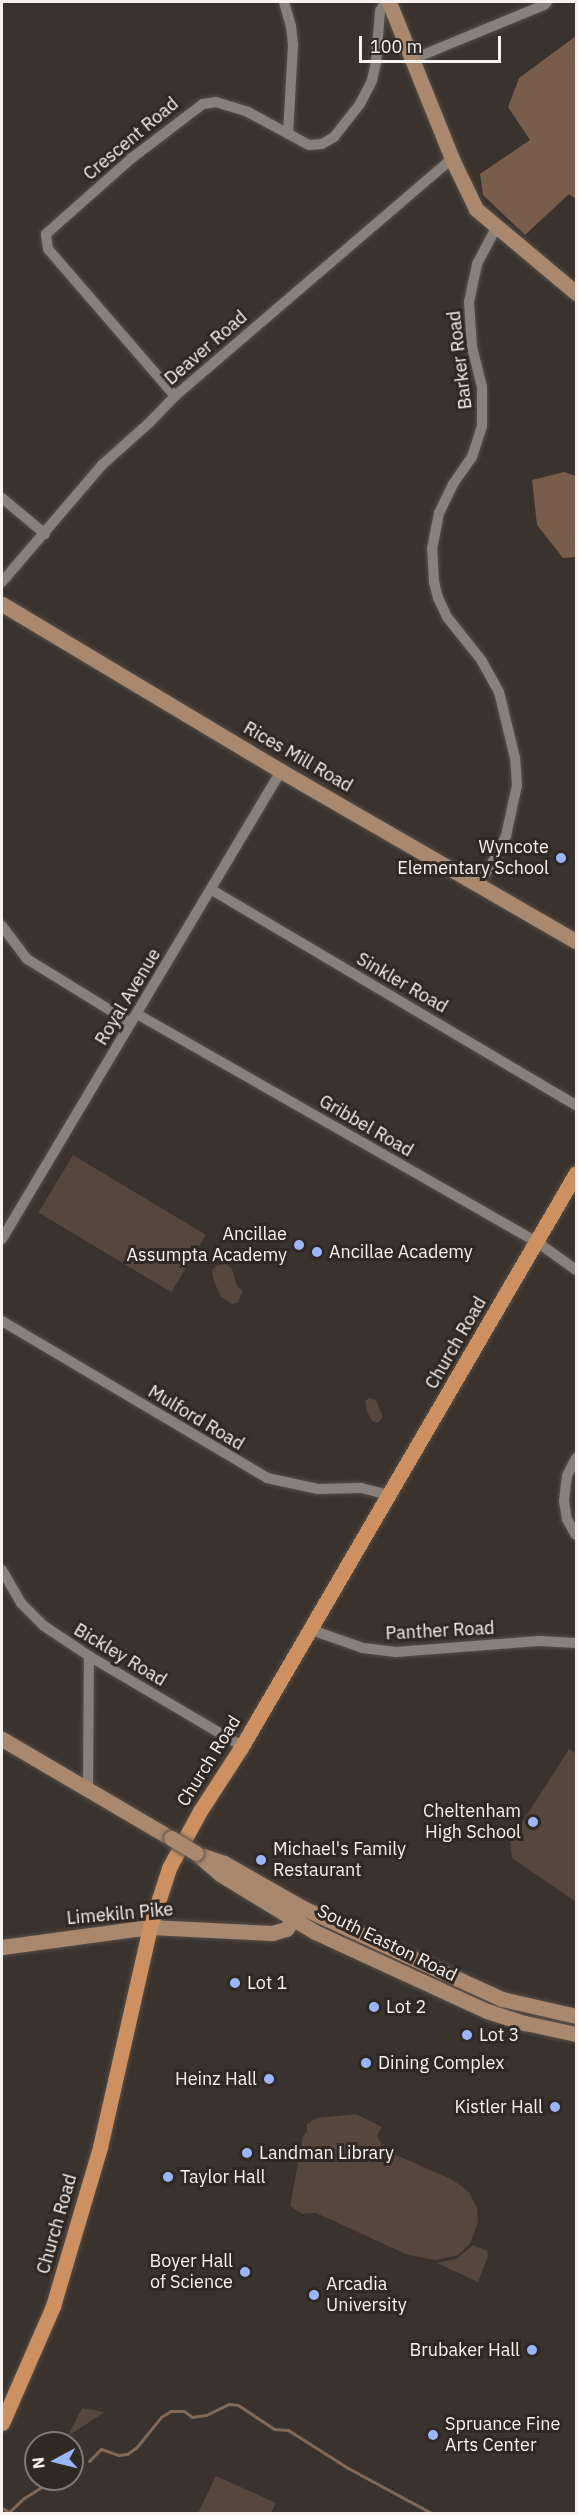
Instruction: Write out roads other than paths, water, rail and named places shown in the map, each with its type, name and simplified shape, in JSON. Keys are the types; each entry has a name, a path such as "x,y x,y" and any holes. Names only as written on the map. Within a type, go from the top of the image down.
{"main road":[{"path":"388,2 452,159 476,209 576,293"},
{"name":"Rices Mill Road","path":"2,604 281,771 576,940"},
{"name":"Church Road","path":"2,2423 53,2306 107,2119 150,1927 169,1869 200,1811 242,1746 576,1173"},
{"name":"South Easton Road","path":"2,1738 196,1853 220,1874 299,1913 502,1999 576,2016"},
{"name":"South Easton Road","path":"299,1913 315,1932 478,2008 525,2024 576,2034"},
{"name":"Limekiln Pike","path":"2,1947 150,1927 260,1934 286,1929 299,1913"}],"street":[{"path":"284,2 291,26 293,45 288,134"},
{"name":"Crescent Road","path":"175,396 48,249 46,234 132,158 198,105 211,102 234,107 305,144 317,145 334,137 349,120 372,80 376,62 380,11 388,2"},
{"path":"413,59 547,2"},
{"name":"Deaver Road","path":"2,582 102,465 175,396 452,159"},
{"name":"Barker Road","path":"479,883 506,836 517,785 516,759 500,692 482,661 447,617 438,598 432,549 439,513 453,484 472,457 482,427 484,403 472,347 470,295 477,264 496,228"},
{"path":"2,498 45,534"},
{"name":"Royal Avenue","path":"2,1239 281,771"},
{"name":"Sinkler Road","path":"212,890 576,1105"},
{"name":"Gribbel Road","path":"2,926 27,959 537,1242 576,1270"},
{"name":"Mulford Road","path":"2,1321 267,1478 318,1489 361,1488 389,1495"},
{"path":"576,1458 567,1476 564,1496 567,1519 576,1535"},
{"name":"Bickley Road","path":"2,1570 14,1593 35,1619 89,1656 242,1746"},
{"name":"Panther Road","path":"309,1629 348,1644 378,1651 415,1653 539,1641 576,1643"},
{"path":"88,1790 91,1731 89,1656"}],"waterway":[{"path":"89,2461 101,2449 118,2455 127,2454 136,2448 161,2417 171,2411 184,2411 192,2417 206,2415 229,2404 238,2405 274,2429 288,2430 348,2468 433,2514"},
{"path":"9,2512 35,2491"},
{"path":"2,2508 9,2512"}],"place":[{"name":"Wyncote Elementary School","path":"561,858"},
{"name":"Ancillae Assumpta Academy","path":"299,1245"},
{"name":"Ancillae Academy","path":"317,1252"},
{"name":"Cheltenham High School","path":"533,1822"},
{"name":"Michael's Family Restaurant","path":"261,1860"},
{"name":"Lot 1","path":"235,1983"},
{"name":"Lot 2","path":"374,2007"},
{"name":"Lot 3","path":"467,2035"},
{"name":"Dining Complex","path":"366,2063"},
{"name":"Heinz Hall","path":"269,2079"},
{"name":"Kistler Hall","path":"555,2107"},
{"name":"Landman Library","path":"247,2153"},
{"name":"Taylor Hall","path":"168,2177"},
{"name":"Boyer Hall of Science","path":"245,2272"},
{"name":"Arcadia University","path":"314,2295"},
{"name":"Brubaker Hall","path":"532,2350"},
{"name":"Spruance Fine Arts Center","path":"433,2435"}]}
